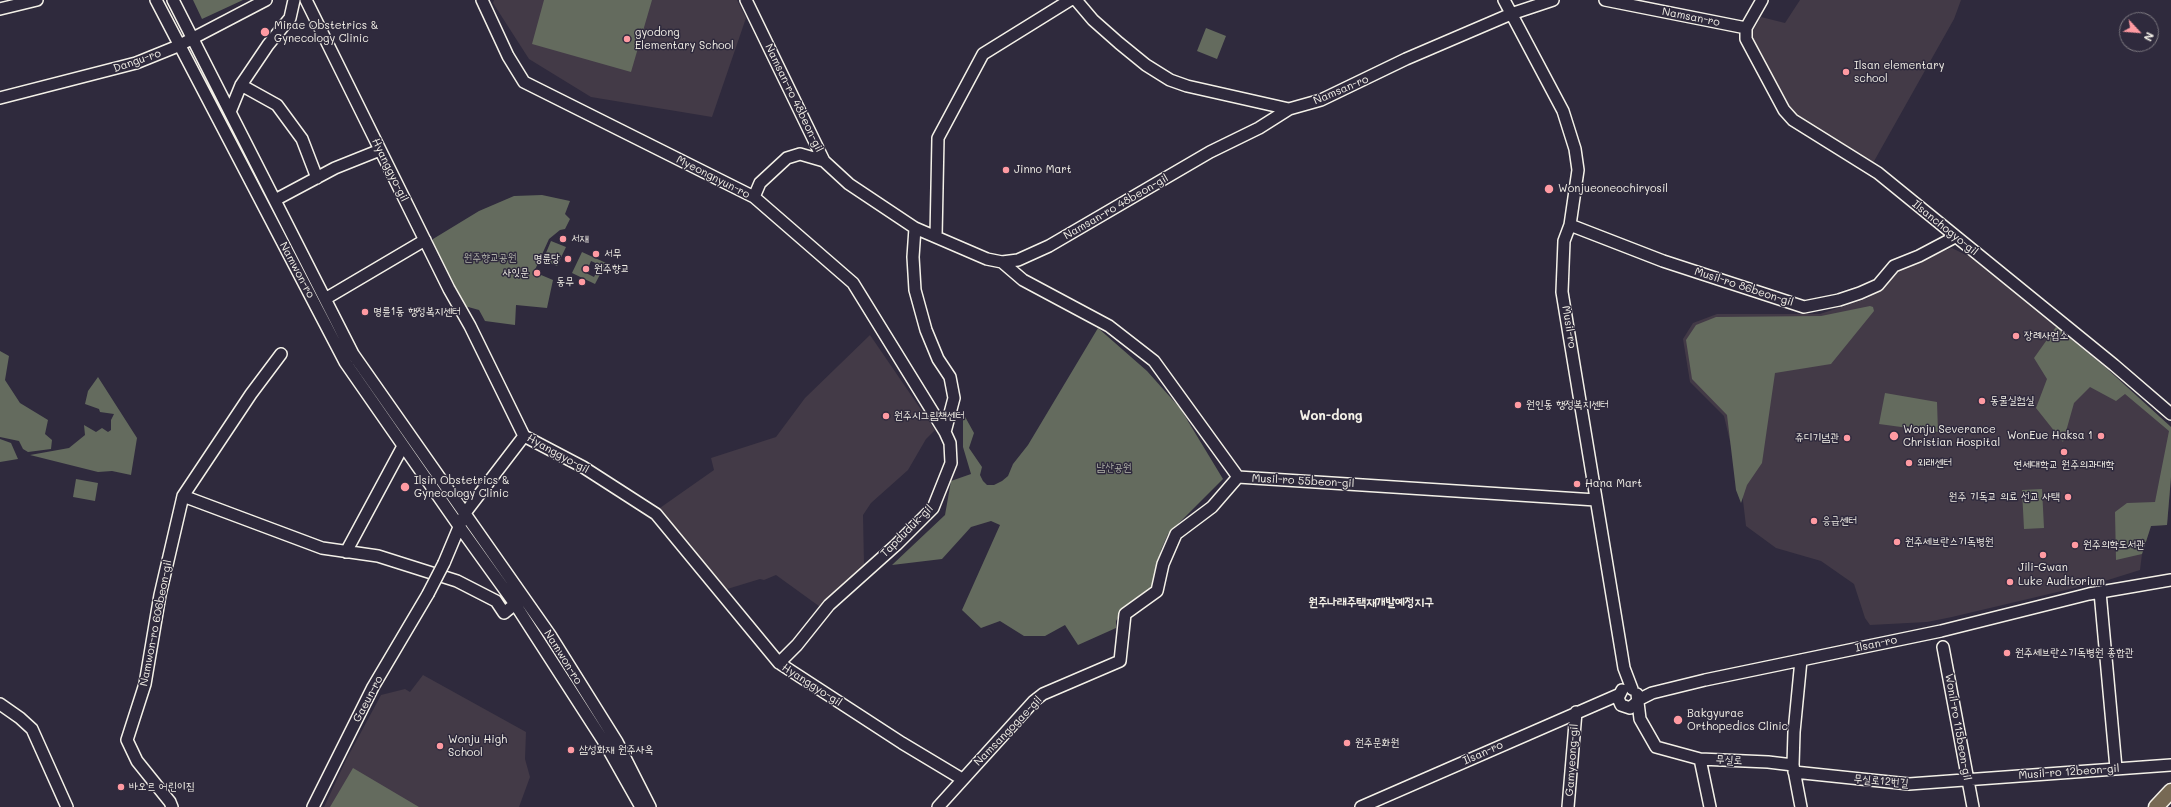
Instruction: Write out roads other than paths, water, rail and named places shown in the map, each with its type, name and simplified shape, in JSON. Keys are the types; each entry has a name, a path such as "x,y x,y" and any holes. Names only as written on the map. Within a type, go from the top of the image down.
{"main road":[{"path":"2156,807 2171,791"}],"street":[{"name":"Namwon-ro","path":"156,0 178,46 349,358 403,446 515,604 606,745 641,807"},
{"name":"Namwon-ro","path":"172,0 193,38 325,299 349,358 465,513 554,642 617,742 650,807"},
{"name":"Dangu-ro","path":"1,94 136,64 178,46 266,0"},
{"path":"230,112 241,85 268,45 290,18 294,0"},
{"name":"Hyanggyo-gil","path":"306,0 424,240 470,326 524,436 583,467 656,514 779,663 902,743 962,779"},
{"name":"Myeongnyun-ro","path":"482,0 508,56 524,82 754,197 854,283 945,432"},
{"name":"Namsan-ro 48beon-gil","path":"746,0 824,162 849,184 915,228 987,259 1002,262 1018,260 1049,246 1210,152 1259,128 1289,109"},
{"path":"936,237 938,138 983,54 1070,0"},
{"name":"Namsan-ro","path":"1076,0 1092,20 1119,43 1146,65 1170,80 1187,86 1289,109 1320,100 1406,59 1511,14 1553,0"},
{"name":"Musil-ro","path":"1504,0 1562,111 1575,149 1578,170 1570,225 1564,240 1562,292 1624,668"},
{"name":"Namsan-ro","path":"1608,0 1746,28"},
{"path":"1746,28 1762,0"},
{"path":"0,9 30,1"},
{"name":"Ilsanchogyo-gil","path":"1746,28 1746,39 1784,110 1793,120 1878,173 2114,365 2171,414"},
{"path":"241,85 277,105 302,139 317,178"},
{"path":"275,200 317,178 380,150"},
{"path":"754,197 760,183 787,158 800,154 824,162"},
{"name":"Musil-ro 86beon-gil","path":"1570,225 1663,261 1804,307 1839,300 1878,285 1894,266 1919,256 1956,237"},
{"path":"915,228 913,256 915,290 926,330 938,359 950,377 954,398 945,432"},
{"path":"325,299 424,240"},
{"name":"Musil-ro 55beon-gil","path":"1002,262 1023,280 1109,326 1154,361 1238,477 1596,500"},
{"name":"Namwon-ro 606beon-gil","path":"172,807 170,802 137,760 127,740 145,684 160,595 183,496 251,394 281,354"},
{"name":"Tapduduk-gil","path":"779,663 797,645 829,605 896,545 933,508 951,463 950,443 945,432"},
{"path":"459,526 465,513 524,436"},
{"path":"346,552 403,446"},
{"name":"Namsangogae-gil","path":"938,807 1011,725 1043,694 1120,661 1125,614 1158,591 1163,564 1176,534 1212,507 1238,477"},
{"path":"183,496 232,516 322,548 378,556 457,580 496,601 504,613 515,604"},
{"name":"Gaeun-ro","path":"313,807 373,687 428,594 444,563 459,526"},
{"name":"Ilsan-ro","path":"1636,696 1644,699 1652,693 1941,631 2100,592 2171,580"},
{"path":"2100,592 2116,768"},
{"name":"Wonil-ro 115beon-gil","path":"1943,647 1972,807"},
{"path":"1801,660 1794,732 1794,769 1801,807"},
{"path":"1624,668 1636,696 1640,719"},
{"path":"1624,668 1621,699 1640,719"},
{"path":"1621,699 1624,689 1636,696"},
{"path":"1621,699 1633,707 1636,696"},
{"name":"Ilsan-ro","path":"1361,807 1604,700 1621,699"},
{"path":"0,704 20,718 32,729 67,807"},
{"name":"Gamyeong-gil","path":"1568,807 1576,712"},
{"name":"무실로","path":"1640,719 1656,747 1700,759 1768,762 1794,769"},
{"path":"1700,759 1710,807"},
{"name":"Musil-ro 12beon-gil","path":"1967,780 2171,765"},
{"name":"무실로12번길","path":"1794,769 1909,784 1967,780"}],"place":[{"name":"Mirae Obstetrics & Gynecology Clinic","path":"265,32"},
{"name":"gyodong Elementary School","path":"627,39"},
{"name":"Ilsan elementary school","path":"1846,72"},
{"name":"Jinno Mart","path":"1006,170"},
{"name":"Wonjueoneochiryosil","path":"1549,189"},
{"name":"서재","path":"563,239"},
{"name":"서무","path":"596,254"},
{"name":"명륜당","path":"568,259"},
{"name":"원주향교","path":"586,269"},
{"name":"사잇문","path":"537,273"},
{"name":"동무","path":"582,282"},
{"name":"명륜1동 행정복지센터","path":"365,312"},
{"name":"장례사업소","path":"2016,336"},
{"name":"동물실험실","path":"1982,401"},
{"name":"원인동 행정복지센터","path":"1518,405"},
{"name":"원주시그림책센터","path":"886,416"},
{"name":"Wonju Severance Christian Hospital","path":"1894,436"},
{"name":"WonEue Haksa 1","path":"2101,436"},
{"name":"쥬디기념관","path":"1847,438"},
{"name":"연세대학교 원주의과대학","path":"2064,452"},
{"name":"외래센터","path":"1909,463"},
{"name":"Hana Mart","path":"1577,484"},
{"name":"Ilsin Obstetrics & Gynecology Clinic","path":"405,487"},
{"name":"원주 기독교 의료 선교 사택","path":"2068,497"},
{"name":"응급센터","path":"1814,521"},
{"name":"원주세브란스기독병원","path":"1897,542"},
{"name":"원주의학도서관","path":"2075,545"},
{"name":"Jili-Gwan","path":"2043,555"},
{"name":"Luke Auditorium","path":"2010,582"},
{"name":"원주세브란스기독병원 종합관","path":"2007,653"},
{"name":"Bakgyurae Orthopedics Clinic","path":"1678,720"},
{"name":"원주문화원","path":"1347,743"},
{"name":"Wonju High School","path":"440,746"},
{"name":"삼성화재 원주사옥","path":"571,750"},
{"name":"바오르 어린이집","path":"121,787"}],"district":[{"name":"Won-dong","path":"1331,416"},
{"name":"원주나래주택재개발예정지구","path":"1371,602"}],"park label":[{"name":"원주향교공원","path":"490,258"},
{"name":"남산공원","path":"1114,468"}]}
